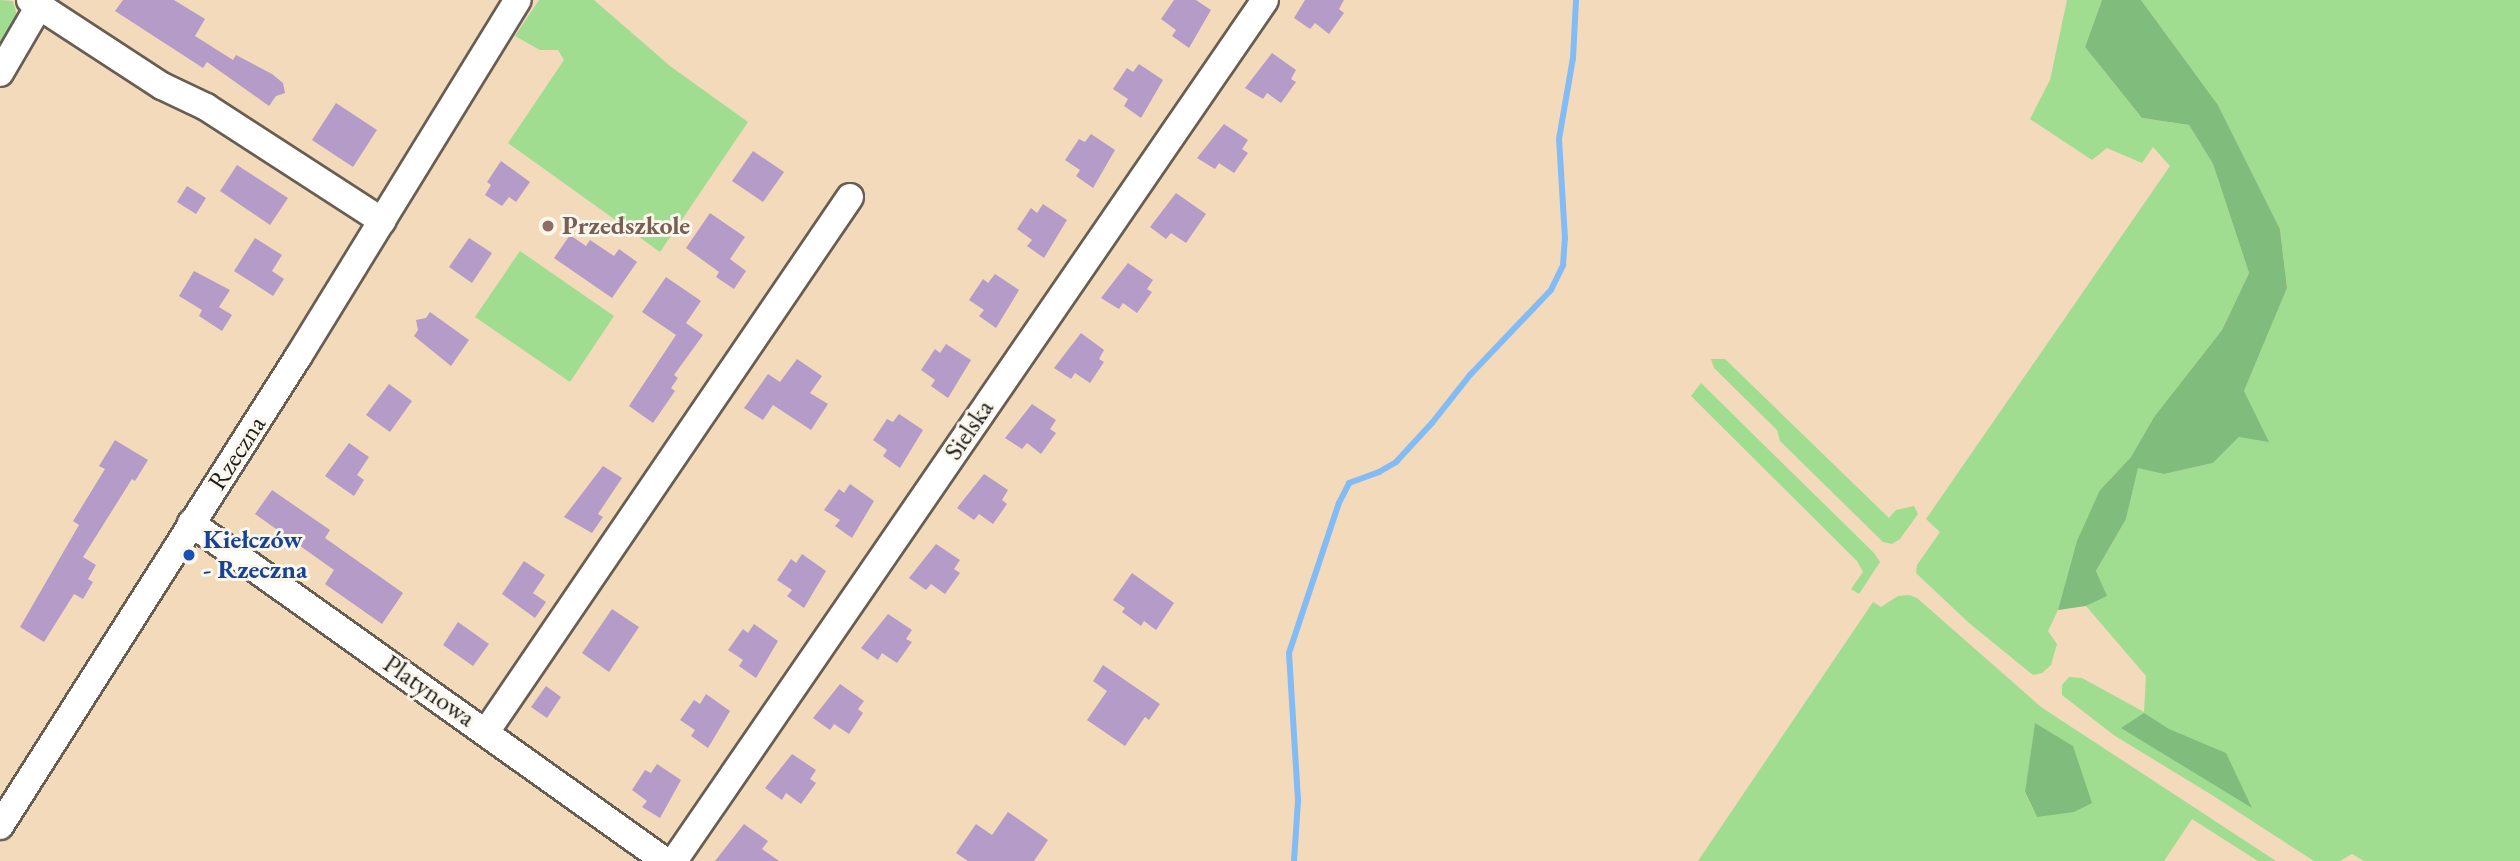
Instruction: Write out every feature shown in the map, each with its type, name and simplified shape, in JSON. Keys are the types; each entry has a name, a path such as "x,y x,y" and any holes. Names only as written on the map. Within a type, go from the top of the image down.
{"street":[{"name":"Rzeczna","path":"0,826 382,221 518,0"},
{"name":"Sielska","path":"674,861 1265,0"},
{"path":"0,73 34,3 162,86 206,107 382,221"},
{"path":"486,732 850,197"},
{"name":"Platynowa","path":"191,523 665,861"}],"green space":[{"path":"0,0 13,1 17,16 0,55"},
{"path":"539,0 594,0 670,66 748,122 660,252 508,143 564,60 558,50 540,50 515,36"},
{"path":"2067,0 2102,0 2085,47 2142,118 2189,125 2213,164 2249,273 2222,330 2154,417 2131,457 2100,490 2058,610 2048,631 2057,644 2051,665 2042,673 2033,675 1969,623 1916,573 1917,565 1940,532 1926,519 2170,166 2153,147 2142,163 2107,148 2092,160 2030,119 2050,80"},
{"path":"2102,0 2141,0 2218,105 2280,229 2287,288 2244,391 2269,442 2239,437 2213,463 2164,474 2138,468 2126,519 2096,571 2107,596 2086,606 2058,610 2077,541 2100,490 2131,457 2154,417 2222,330 2249,273 2213,164 2189,125 2142,118 2085,47"},
{"path":"2141,0 2520,0 2520,861 2364,861 2352,854 2340,861 2314,861 2115,736 2062,695 2062,685 2069,677 2082,678 2144,712 2146,676 2086,606 2106,596 2096,571 2126,519 2138,467 2164,474 2213,463 2239,437 2244,391 2287,288 2280,229 2218,105"},
{"path":"520,251 614,316 570,382 475,317"},
{"path":"1711,359 1725,359 1889,518 1896,510 1914,506 1918,514 1900,539 1892,544 1883,542 1780,441 1777,430 1714,368"},
{"path":"1701,383 1874,553 1880,562 1859,594 1851,589 1863,572 1857,561 1691,396"},
{"path":"1909,595 1917,598 2041,707 2276,861 2258,861 2192,819 2164,861 1698,861 1873,602 1881,607 1898,596","holes":["2035,724 2037,817 2025,793"]},
{"path":"2144,713 2169,729 2226,753 2252,808 2121,728"},
{"path":"2035,723 2073,746 2092,803 2074,812 2037,817 2025,792"}],"building":[{"path":"123,0 174,0 205,19 195,36 233,60 236,55 272,74 283,83 285,93 276,96 269,106 207,62 203,68 115,11"},
{"path":"1174,0 1196,0 1211,10 1189,48 1172,36 1176,30 1161,19"},
{"path":"1305,0 1344,0 1339,9 1344,13 1329,34 1315,23 1310,29 1294,18"},
{"path":"1272,53 1296,70 1291,79 1296,82 1281,103 1267,93 1263,99 1245,88"},
{"path":"1139,64 1163,80 1141,118 1124,106 1128,99 1113,89 1127,68 1133,72"},
{"path":"336,103 377,130 353,167 312,140"},
{"path":"1224,124 1248,140 1242,149 1248,153 1234,173 1219,163 1215,169 1197,158"},
{"path":"1091,134 1115,150 1093,188 1076,176 1080,170 1065,160 1079,139 1085,142"},
{"path":"753,151 784,172 763,202 732,181"},
{"path":"501,161 530,182 516,202 509,197 502,206 485,195 491,185 487,182"},
{"path":"237,165 288,198 270,225 220,191"},
{"path":"187,186 206,198 196,214 177,202"},
{"path":"1176,193 1206,214 1186,243 1171,233 1166,239 1150,227"},
{"path":"1043,204 1067,220 1044,258 1027,246 1032,240 1017,229 1031,208 1037,213"},
{"path":"710,213 745,237 730,259 746,271 734,289 716,277 719,272 686,248"},
{"path":"570,235 586,246 590,240 614,256 619,249 637,262 612,298 554,258"},
{"path":"255,238 282,255 272,271 284,279 273,296 234,271"},
{"path":"469,238 492,253 472,283 449,267"},
{"path":"1128,263 1153,280 1147,289 1152,292 1137,313 1123,303 1119,309 1101,298"},
{"path":"194,271 230,290 219,307 232,315 222,331 199,316 202,310 179,296"},
{"path":"995,274 1019,290 996,328 979,316 984,310 969,300 983,279 988,283"},
{"path":"666,277 701,301 686,323 703,335 674,375 678,378 671,388 675,391 653,423 629,406 676,335 642,312"},
{"path":"430,312 469,340 451,366 414,336 418,330 416,320 426,318"},
{"path":"1081,333 1104,350 1099,359 1104,362 1090,383 1075,373 1071,379 1054,368"},
{"path":"946,344 971,360 948,398 931,386 935,380 921,370 935,349 940,353"},
{"path":"797,359 822,376 810,393 828,404 811,430 773,405 763,420 744,408 768,374 780,382"},
{"path":"389,384 412,401 390,432 366,415"},
{"path":"1032,404 1056,420 1050,429 1056,433 1041,454 1027,443 1022,449 1005,438"},
{"path":"899,414 923,430 900,468 883,456 887,450 873,440 887,419 893,422"},
{"path":"115,440 148,460 135,481 132,479 83,557 96,565 88,579 93,582 83,599 74,594 44,642 20,627 79,525 73,521 105,469 99,466"},
{"path":"349,443 369,457 357,475 364,480 354,496 325,476"},
{"path":"603,466 622,478 598,514 603,517 592,533 564,517"},
{"path":"984,474 1008,490 1002,500 1007,504 993,524 979,514 974,520 957,508"},
{"path":"850,484 874,501 852,538 835,526 840,520 824,510 839,489 844,493"},
{"path":"272,490 330,530 325,538 403,593 382,624 325,584 334,570 255,514"},
{"path":"936,544 960,560 954,569 960,573 945,594 931,584 926,590 909,578"},
{"path":"802,554 826,571 804,608 787,596 792,590 777,580 791,559 796,563"},
{"path":"524,561 545,575 533,593 546,602 535,618 502,594"},
{"path":"1132,573 1174,603 1156,630 1144,621 1141,626 1122,612 1125,608 1113,600"},
{"path":"612,609 639,627 609,672 582,653"},
{"path":"888,614 912,630 906,639 912,642 897,663 882,653 878,660 861,648"},
{"path":"458,622 489,644 473,666 443,645"},
{"path":"754,624 778,641 756,678 739,666 743,660 728,650 743,629 748,633"},
{"path":"1103,665 1160,704 1149,720 1145,717 1125,746 1087,720 1107,691 1093,681"},
{"path":"840,684 864,701 858,709 863,713 849,734 834,724 830,730 813,718"},
{"path":"546,686 561,697 547,718 531,707"},
{"path":"706,694 730,711 708,748 691,736 695,730 680,720 694,700 700,704"},
{"path":"792,754 816,770 810,779 816,783 801,804 786,793 782,800 765,788"},
{"path":"657,764 681,780 660,818 642,807 647,801 632,790 645,770 651,773"},
{"path":"1008,812 1048,840 1034,861 968,861 956,853 976,824 992,835"},
{"path":"744,824 768,841 762,849 779,861 715,861"}],"waterway":[{"path":"1294,861 1298,800 1289,653 1339,503 1349,483 1379,472 1396,462 1432,423 1470,375 1551,290 1563,265 1565,239 1559,139 1573,58 1576,0"}],"place":[{"name":"Przedszkole","path":"548,226"},
{"name":"Kiełczów - Rzeczna","path":"189,555"}]}
